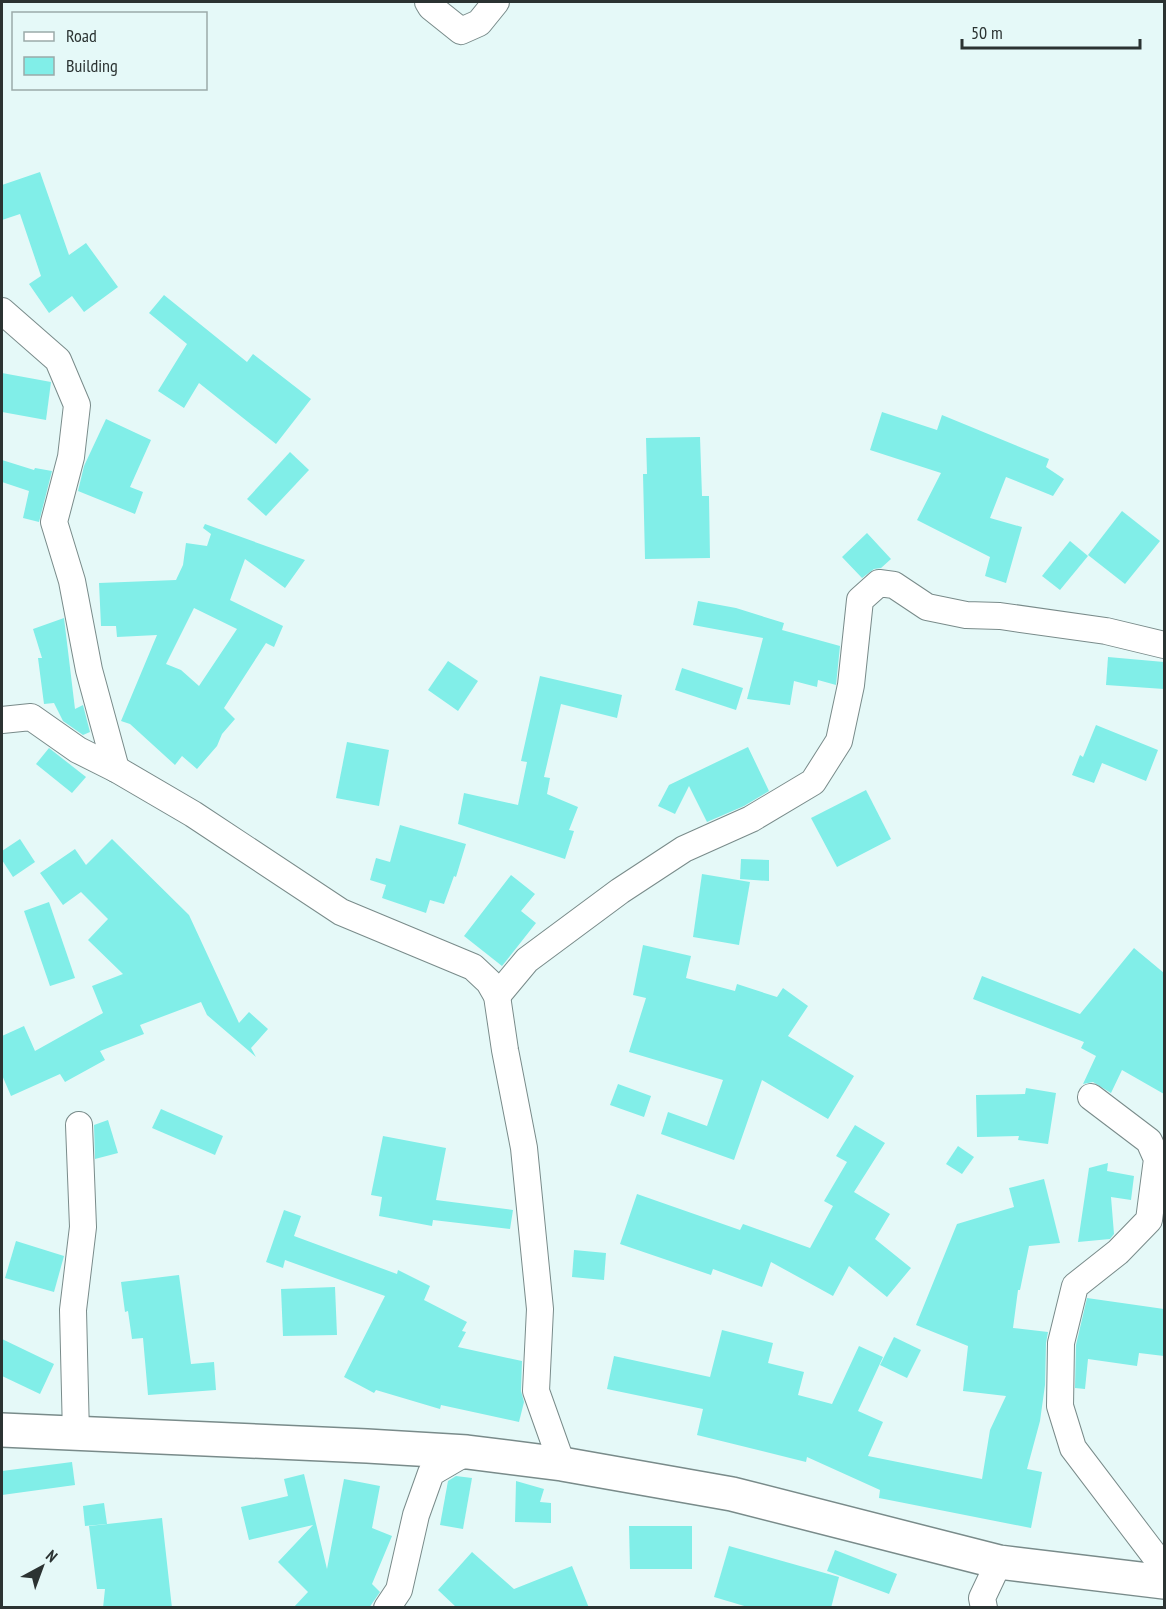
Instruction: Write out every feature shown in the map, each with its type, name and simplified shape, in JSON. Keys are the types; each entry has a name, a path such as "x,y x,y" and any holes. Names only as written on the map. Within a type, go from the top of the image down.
{"main road":[{"path":"2,1430 467,1452 562,1464 732,1494 999,1562 1164,1582"}],"street":[{"path":"428,2 461,31 478,23 496,2"},
{"path":"2,310 58,360 77,405 71,457 54,522 72,581 89,669 116,769"},
{"path":"497,996 527,960 620,891 684,849 751,819 813,782 839,741 851,685 860,600 879,583 894,585 927,607 966,615 1000,616 1107,631 1164,645"},
{"path":"2,720 32,717 78,750 116,769 193,814 341,912 473,967 489,982 497,996 524,1148 540,1309 536,1391 562,1464"},
{"path":"1091,1097 1161,1152 1149,1220 1118,1252 1075,1286 1061,1343 1060,1406 1073,1448 1164,1568"},
{"path":"76,1435 73,1310 82,1227 79,1125"},
{"path":"387,1608 399,1590 416,1515 431,1473 467,1452"},
{"path":"984,1608 982,1598 999,1562"}],"building":[{"path":"40,172 69,255 86,243 118,287 84,312 72,296 49,313 29,284 41,276 20,214 2,220 2,185"},
{"path":"164,295 247,362 253,354 311,399 276,444 199,383 184,408 158,391 187,344 149,313"},
{"path":"2,373 51,382 46,420 2,412"},
{"path":"882,412 937,430 942,415 1049,459 1046,467 1064,479 1053,496 1006,477 990,518 1022,527 1006,583 985,576 990,557 917,520 941,473 870,450"},
{"path":"106,419 151,440 130,487 143,492 135,514 78,491 84,466"},
{"path":"700,437 702,496 709,496 710,558 645,559 643,474 647,474 646,438"},
{"path":"290,452 309,470 266,516 247,499"},
{"path":"2,460 34,470 35,468 52,471 39,522 23,518 29,491 2,482"},
{"path":"1122,511 1160,541 1125,584 1088,555"},
{"path":"205,524 305,560 285,588 245,559 230,600 283,626 274,647 266,643 224,708 235,719 222,734 217,746 197,769 182,756 175,765 130,724 121,721 157,635 117,637 116,626 101,626 99,583 176,580 183,565 186,543 207,546 211,534 203,528","holes":["194,608 237,629 199,686 181,670 166,664"]},
{"path":"867,533 891,559 881,568 874,569 862,578 842,557"},
{"path":"1070,541 1088,556 1060,590 1042,576"},
{"path":"698,601 736,608 784,623 782,630 840,646 836,685 818,680 817,687 794,681 790,705 747,699 763,638 693,625"},
{"path":"64,618 75,709 83,705 90,732 83,735 63,721 54,703 44,704 38,658 42,658 33,629"},
{"path":"1108,657 1164,662 1164,689 1106,685"},
{"path":"448,661 478,681 458,711 428,690"},
{"path":"682,668 743,688 736,710 675,690"},
{"path":"540,676 622,695 617,718 561,704 544,777 550,778 547,794 578,807 569,830 574,831 565,859 458,824 464,793 518,805 527,762 521,761"},
{"path":"1096,725 1158,750 1146,781 1102,763 1094,783 1072,775 1080,755 1083,757"},
{"path":"347,742 389,750 379,806 336,798"},
{"path":"748,747 769,791 744,806 707,822 689,786 675,814 658,806 669,785"},
{"path":"49,748 86,777 72,793 36,764"},
{"path":"866,790 891,839 837,867 811,818"},
{"path":"400,825 466,844 456,877 454,876 444,904 430,900 426,913 382,898 386,885 370,880 376,858 390,862"},
{"path":"20,839 35,862 13,877 2,860 2,851"},
{"path":"112,839 189,915 239,1023 249,1012 268,1029 251,1048 256,1057 207,1015 201,1002 140,1025 144,1034 100,1051 105,1060 65,1082 60,1074 11,1096 2,1075 2,1036 24,1026 35,1051 103,1013 92,986 123,974 88,940 108,919 81,892 63,905 40,873 75,849 86,865"},
{"path":"741,859 769,860 769,881 740,879"},
{"path":"702,874 750,882 739,945 693,937"},
{"path":"511,875 535,894 521,911 536,923 502,966 464,936"},
{"path":"49,902 75,978 50,986 24,911"},
{"path":"643,945 691,956 686,978 735,991 737,984 777,997 783,988 808,1006 788,1036 854,1076 828,1119 762,1080 734,1160 661,1134 668,1112 707,1126 723,1080 629,1052 646,998 633,995"},
{"path":"1134,948 1164,973 1164,1094 1122,1070 1111,1093 1093,1082 1083,1084 1096,1056 1081,1048 1084,1042 973,999 982,976 1080,1014"},
{"path":"618,1084 651,1096 644,1117 610,1105"},
{"path":"1026,1088 1056,1093 1048,1144 1018,1140 1019,1136 977,1137 976,1095 1025,1094"},
{"path":"161,1109 223,1136 215,1155 152,1128"},
{"path":"108,1120 118,1153 95,1159 94,1125"},
{"path":"855,1125 885,1143 854,1192 890,1214 875,1239 911,1268 887,1297 849,1266 833,1296 771,1262 762,1287 713,1269 711,1275 620,1244 637,1194 740,1230 743,1224 810,1248 833,1206 824,1201 847,1162 836,1156"},
{"path":"383,1136 446,1148 436,1200 513,1210 510,1229 433,1220 432,1226 379,1216 382,1197 371,1195"},
{"path":"958,1146 974,1157 962,1174 946,1164"},
{"path":"1108,1163 1107,1171 1134,1176 1131,1200 1111,1197 1114,1234 1110,1239 1078,1242 1089,1168"},
{"path":"1044,1179 1060,1243 1029,1246 1020,1290 1018,1290 1013,1328 1048,1332 1040,1421 1027,1469 1042,1472 1031,1528 879,1498 880,1490 807,1457 806,1462 697,1435 703,1409 607,1389 614,1356 710,1377 722,1330 773,1343 768,1363 804,1372 798,1395 832,1404 859,1346 883,1357 858,1411 883,1422 868,1456 982,1479 990,1430 1006,1396 963,1391 968,1346 916,1325 957,1224 1014,1207 1009,1188"},
{"path":"284,1210 301,1216 294,1236 397,1274 398,1270 430,1286 424,1300 467,1322 462,1331 466,1332 458,1347 522,1361 521,1391 524,1402 519,1422 441,1405 440,1409 376,1390 374,1393 344,1377 385,1296 285,1260 283,1268 266,1262"},
{"path":"16,1241 64,1256 54,1292 5,1278"},
{"path":"574,1250 606,1253 604,1280 572,1277"},
{"path":"179,1275 191,1364 214,1362 216,1390 148,1395 143,1338 132,1339 121,1282"},
{"path":"335,1287 337,1335 283,1336 281,1289"},
{"path":"1087,1298 1164,1309 1164,1356 1139,1353 1137,1366 1088,1359 1085,1389 1075,1388 1076,1345"},
{"path":"894,1337 921,1350 907,1378 880,1365"},
{"path":"2,1339 54,1364 40,1394 2,1376"},
{"path":"72,1462 75,1485 2,1495 2,1471"},
{"path":"304,1474 327,1569 344,1479 380,1486 372,1528 392,1536 372,1584 380,1592 369,1608 293,1608 308,1592 278,1562 313,1525 249,1540 241,1507 288,1496 284,1479"},
{"path":"456,1476 472,1478 463,1529 440,1525 448,1481"},
{"path":"516,1481 544,1489 540,1502 551,1503 551,1523 515,1522"},
{"path":"104,1503 107,1524 85,1526 83,1506"},
{"path":"162,1518 172,1608 103,1608 105,1589 97,1589 89,1526"},
{"path":"629,1526 692,1526 692,1569 630,1569"},
{"path":"729,1546 839,1577 831,1608 751,1608 714,1597"},
{"path":"835,1550 897,1574 889,1594 827,1571"},
{"path":"472,1552 514,1589 572,1566 589,1608 457,1608 438,1590"}]}
